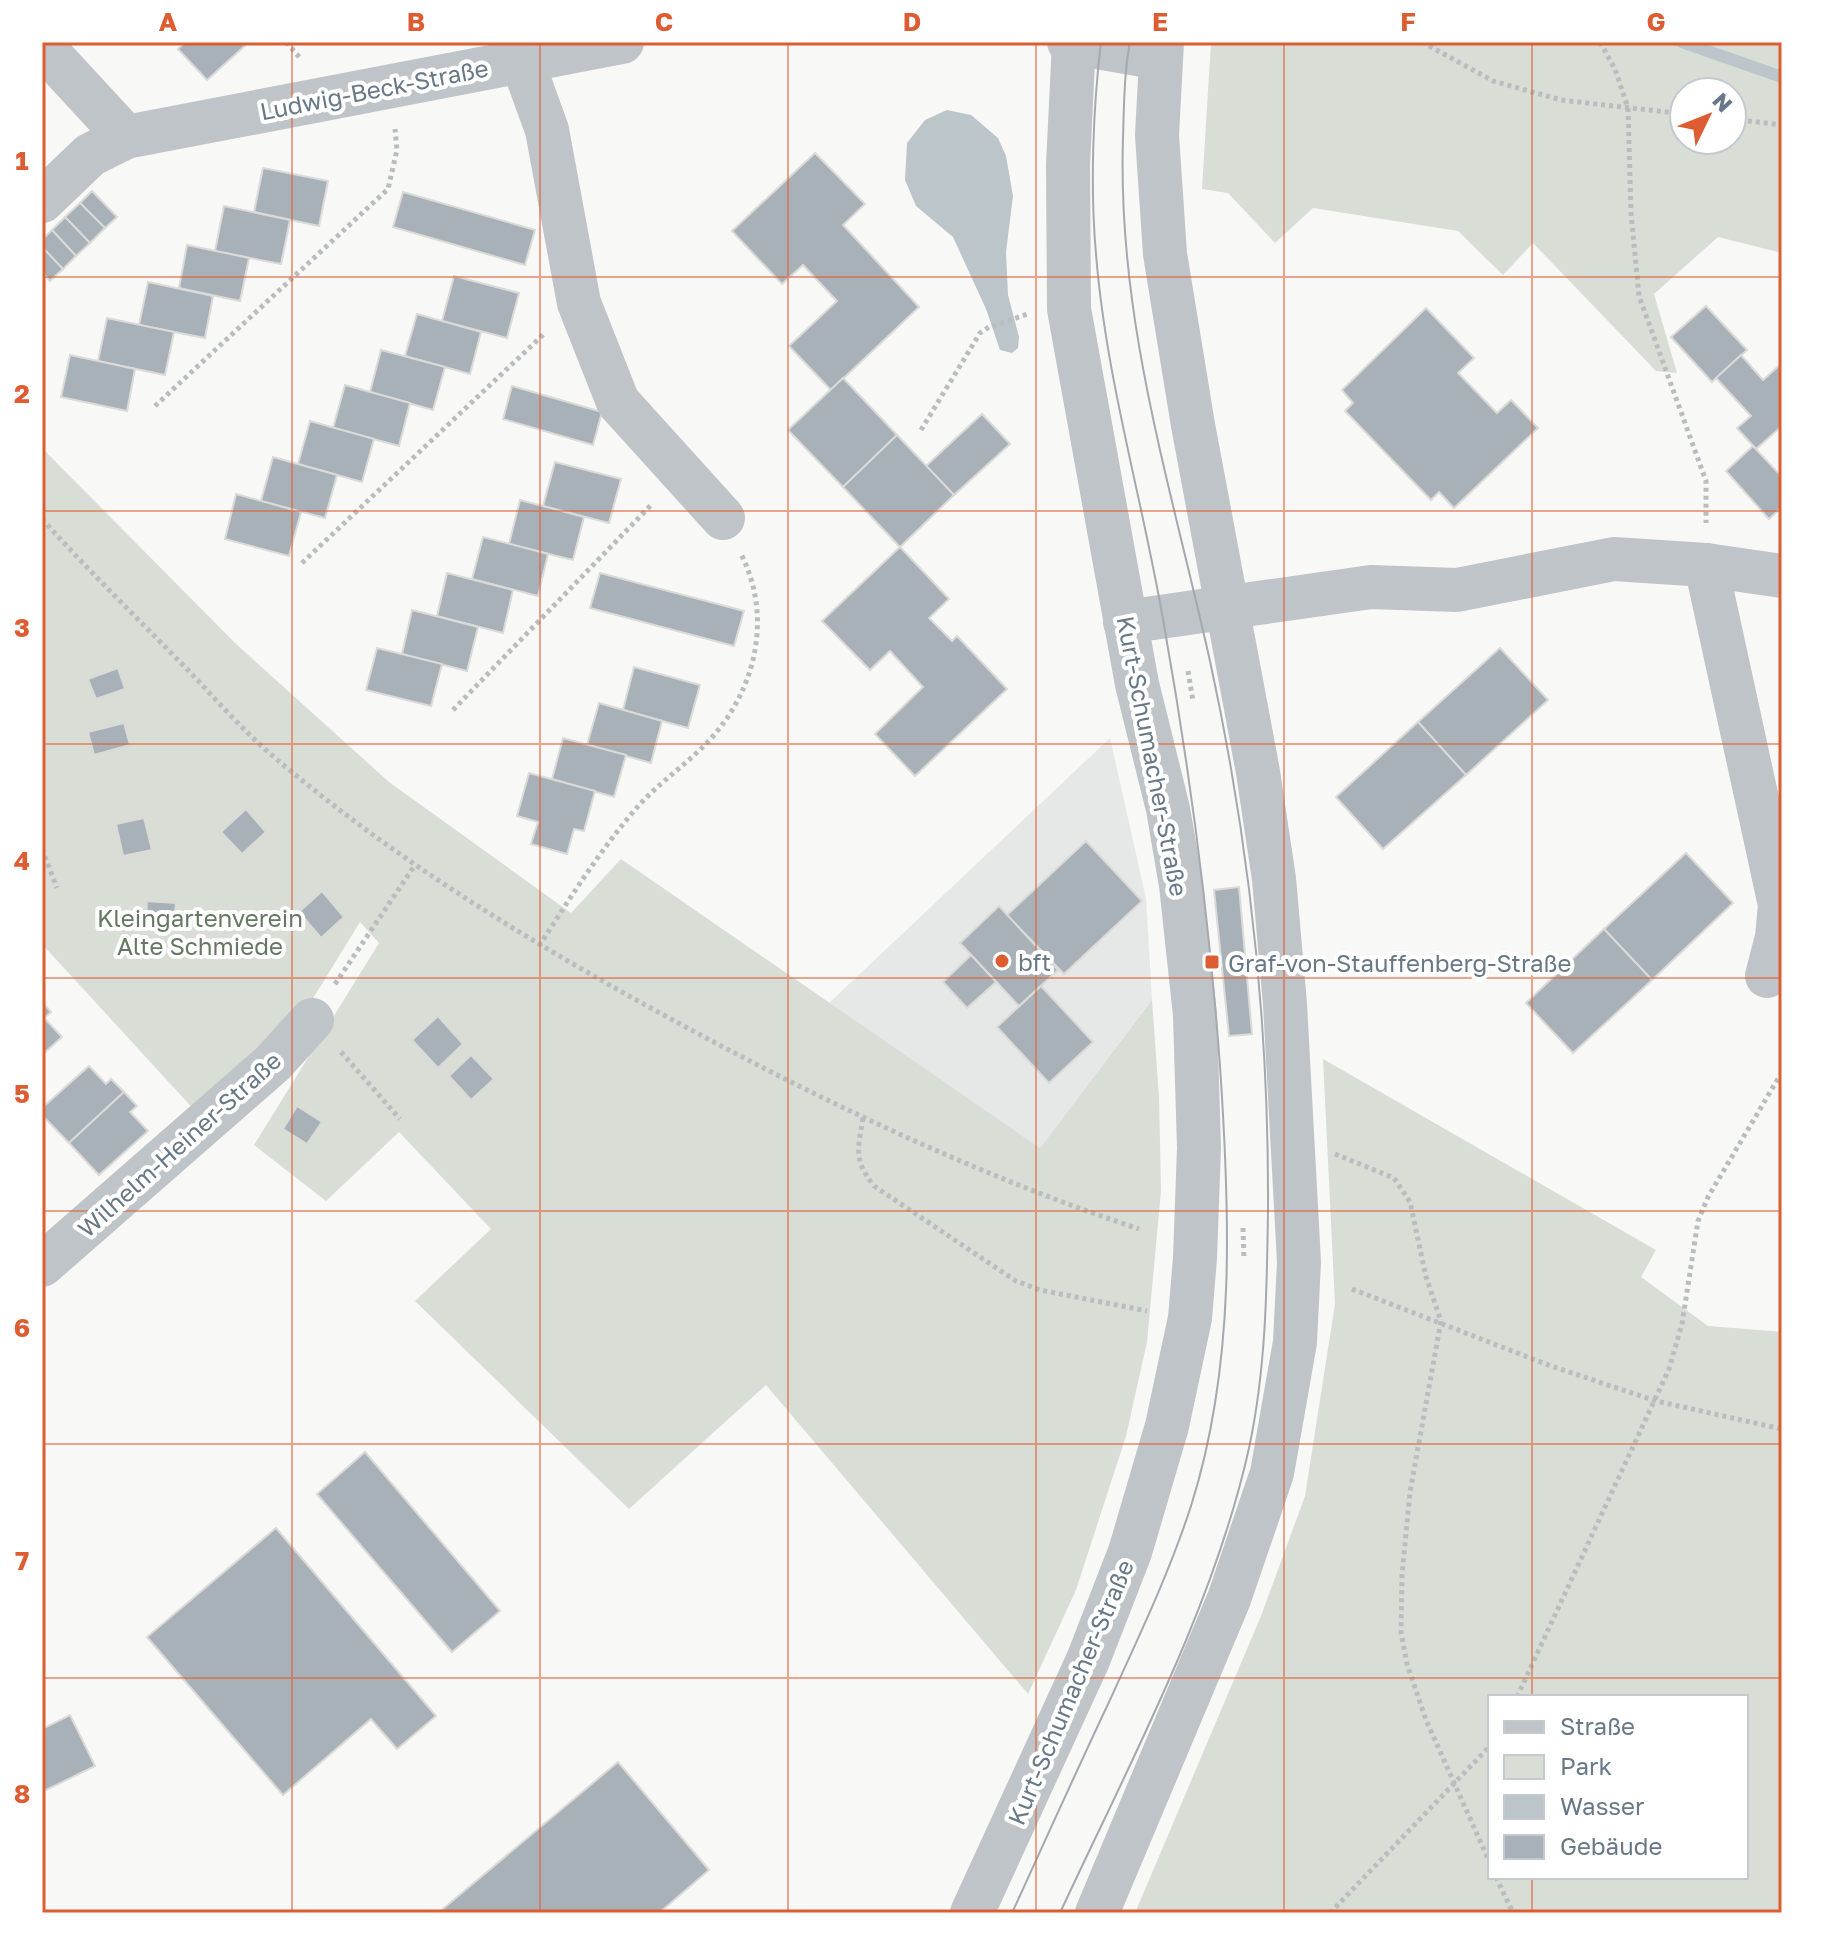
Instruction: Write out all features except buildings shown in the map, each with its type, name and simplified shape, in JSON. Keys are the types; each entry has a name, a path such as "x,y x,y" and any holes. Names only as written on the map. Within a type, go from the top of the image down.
{"street":[{"name":"Ludwig-Beck-Straße","path":"42,201 90,155 126,137 391,86 517,51 622,42"},
{"path":"1072,42 1161,50 1157,135 1165,254 1274,879 1285,1004 1299,1262 1295,1342 1272,1473 1229,1599 1097,1913"},
{"name":"Kurt-Schumacher-Straße","path":"972,1913 1088,1660 1130,1552 1167,1426 1190,1318 1199,1148 1195,1015 1181,885 1168,809 1137,684 1069,309 1068,165 1072,42"},
{"path":"42,46 126,137"},
{"path":"517,51 547,130 579,300 618,402 723,518"},
{"path":"1125,622 1371,587 1457,590 1614,559 1706,565 1782,576"},
{"path":"1706,565 1780,905 1777,937 1767,976"},
{"name":"Wilhelm-Heiner-Straße","path":"42,1265 273,1063 312,1020"}],"path":[{"path":"1422,42 1493,81 1561,100 1668,112"},
{"path":"1600,42 1615,69 1628,108 1631,213 1639,296 1706,481 1706,565"},
{"path":"155,406 388,189 397,150 391,86"},
{"path":"1748,121 1782,125"},
{"path":"302,563 579,300"},
{"path":"921,430 980,333 1030,313"},
{"path":"453,710 682,472"},
{"path":"539,946 583,878 635,809 713,736 741,698 754,665 758,621 751,573 723,518"},
{"path":"42,519 271,754 333,805 415,865 539,946 740,1058 863,1118 976,1169 1064,1204 1139,1229"},
{"path":"1188,671 1193,701"},
{"path":"42,849 57,888"},
{"path":"400,1119 312,1020 415,865"},
{"path":"1518,1695 1669,1369 1682,1324 1698,1221 1708,1197 1782,1072"},
{"path":"863,1118 858,1149 860,1168 874,1186 1016,1281 1040,1290 1190,1318"},
{"path":"1323,1149 1394,1178 1410,1202 1426,1277 1441,1321 1410,1492 1402,1575 1401,1632 1407,1664 1426,1720 1488,1858"},
{"path":"1352,1289 1551,1366 1656,1401 1782,1429"},
{"path":"1330,1913 1488,1749"},
{"path":"1497,1879 1513,1913"}],"shaded area":[{"path":"1110,738 1146,898 1152,1000 1040,1148 829,1003"}],"green space":[{"path":"1211,42 1782,42 1782,253 1718,237 1654,294 1677,373 1656,371 1533,243 1503,275 1458,231 1313,208 1275,243 1228,193 1202,189"},
{"name":"Kleingartenverein Alte Schmiede","path":"42,448 236,644 389,782 571,913 621,859 1040,1148 1152,1000 1159,1097 1161,1191 1147,1342 1126,1436 1076,1590 1028,1694 766,1385 629,1509 415,1301 491,1229 399,1132 326,1201 254,1145 379,943 360,922 309,1005 198,1114 42,944"},
{"path":"1323,1059 1656,1250 1641,1277 1708,1326 1782,1332 1782,1913 1135,1913 1261,1616 1305,1496 1335,1304"}],"water":[{"path":"947,110 971,115 998,138 1006,156 1013,196 1006,252 1008,295 1019,337 1018,348 1012,353 1000,350 986,309 953,237 916,206 905,180 907,143 925,120"}],"waterway":[{"path":"1682,42 1782,77"}],"tram line":[{"path":"1012,1913 1142,1630 1191,1506 1206,1452 1216,1398 1226,1288 1226,1177 1220,1066 1198,844 1164,625 1108,348 1096,254 1093,148 1101,42"},
{"path":"1060,1913 1167,1685 1192,1626 1234,1508 1255,1418 1266,1298 1265,1070 1254,933 1224,728 1164,467 1138,337 1123,206 1124,102 1130,42"}],"place":[{"name":"bft","path":"1002,961"},
{"name":"Graf-von-Stauffenberg-Straße","path":"1212,962"}]}
